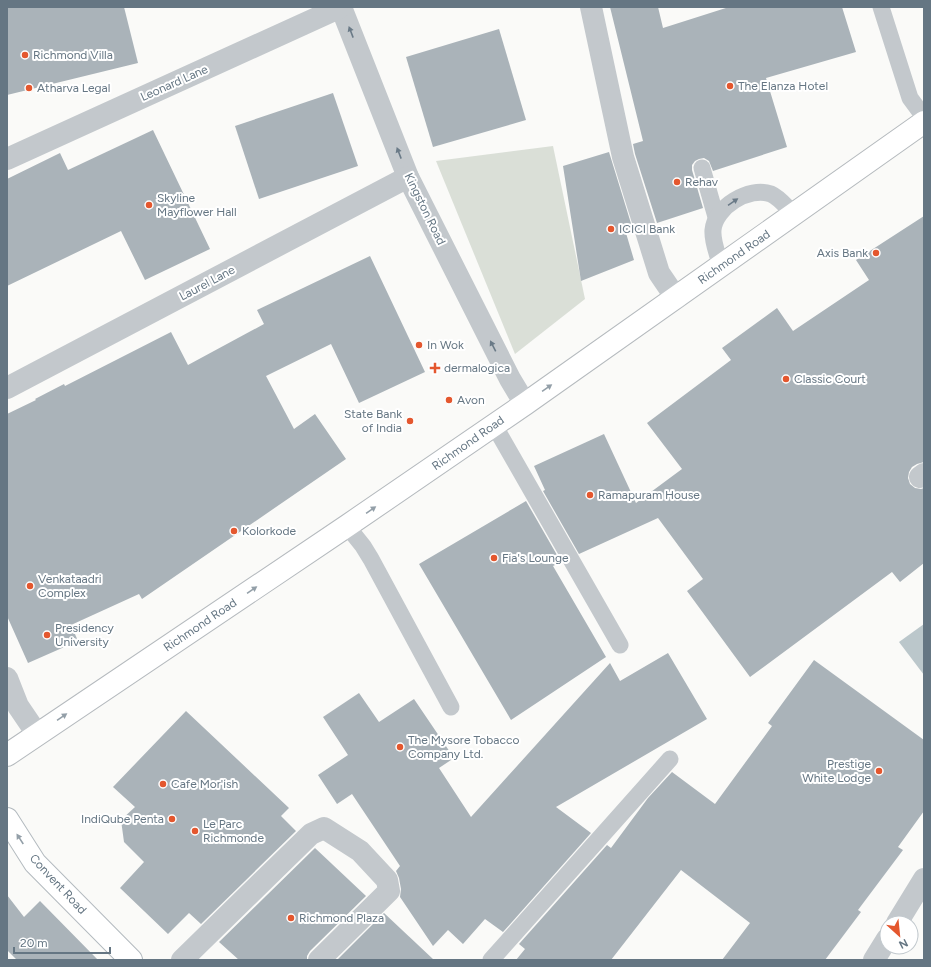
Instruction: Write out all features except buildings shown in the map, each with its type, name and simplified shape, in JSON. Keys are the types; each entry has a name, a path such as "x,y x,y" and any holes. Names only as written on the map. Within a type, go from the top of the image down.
{"main road":[{"name":"Richmond Road","path":"7,755 525,404 924,122"},
{"name":"Convent Road","path":"7,819 35,862 131,960"}],"street":[{"name":"Leonard Lane","path":"7,158 341,7"},
{"name":"Kingston Road","path":"341,7 408,177 510,379 525,404"},
{"path":"591,7 624,157 659,273 676,298"},
{"name":"Laurel Lane","path":"7,388 408,177"},
{"path":"7,678 18,706 36,734"},
{"path":"194,956 311,834 324,828 360,852 386,880 389,891 319,960"},
{"path":"902,915 924,879"}],"lane":[{"path":"881,7 910,98 924,117"},
{"path":"702,168 716,218"},
{"path":"721,266 713,236 713,229 716,218 724,208 751,193 760,192 771,194 794,214"},
{"path":"494,425 620,644"},
{"path":"347,526 371,559 451,707"},
{"path":"490,960 670,759"}],"shaded area":[{"path":"553,146 585,299 515,354 436,161"},
{"path":"924,624 924,675 899,642"}],"place":[{"name":"Richmond Villa","path":"25,55"},
{"name":"The Elanza Hotel","path":"730,86"},
{"name":"Atharva Legal","path":"29,88"},
{"name":"Rehav","path":"677,182"},
{"name":"Skyline Mayflower Hall","path":"149,205"},
{"name":"ICICI Bank","path":"611,229"},
{"name":"Axis Bank","path":"876,253"},
{"name":"In Wok","path":"419,345"},
{"name":"dermalogica","path":"435,368"},
{"name":"Classic Court","path":"786,379"},
{"name":"Avon","path":"449,400"},
{"name":"State Bank of India","path":"410,421"},
{"name":"Ramapuram House","path":"590,495"},
{"name":"Kolorkode","path":"234,531"},
{"name":"Fia's Lounge","path":"494,558"},
{"name":"Venkataadri Complex","path":"30,586"},
{"name":"Presidency University","path":"47,635"},
{"name":"The Mysore Tobacco Company Ltd.","path":"400,747"},
{"name":"Prestige White Lodge","path":"879,771"},
{"name":"Cafe Mor'ish","path":"163,784"},
{"name":"IndiQube Penta","path":"172,819"},
{"name":"Le Parc Richmonde","path":"195,831"},
{"name":"Richmond Plaza","path":"291,918"}]}
